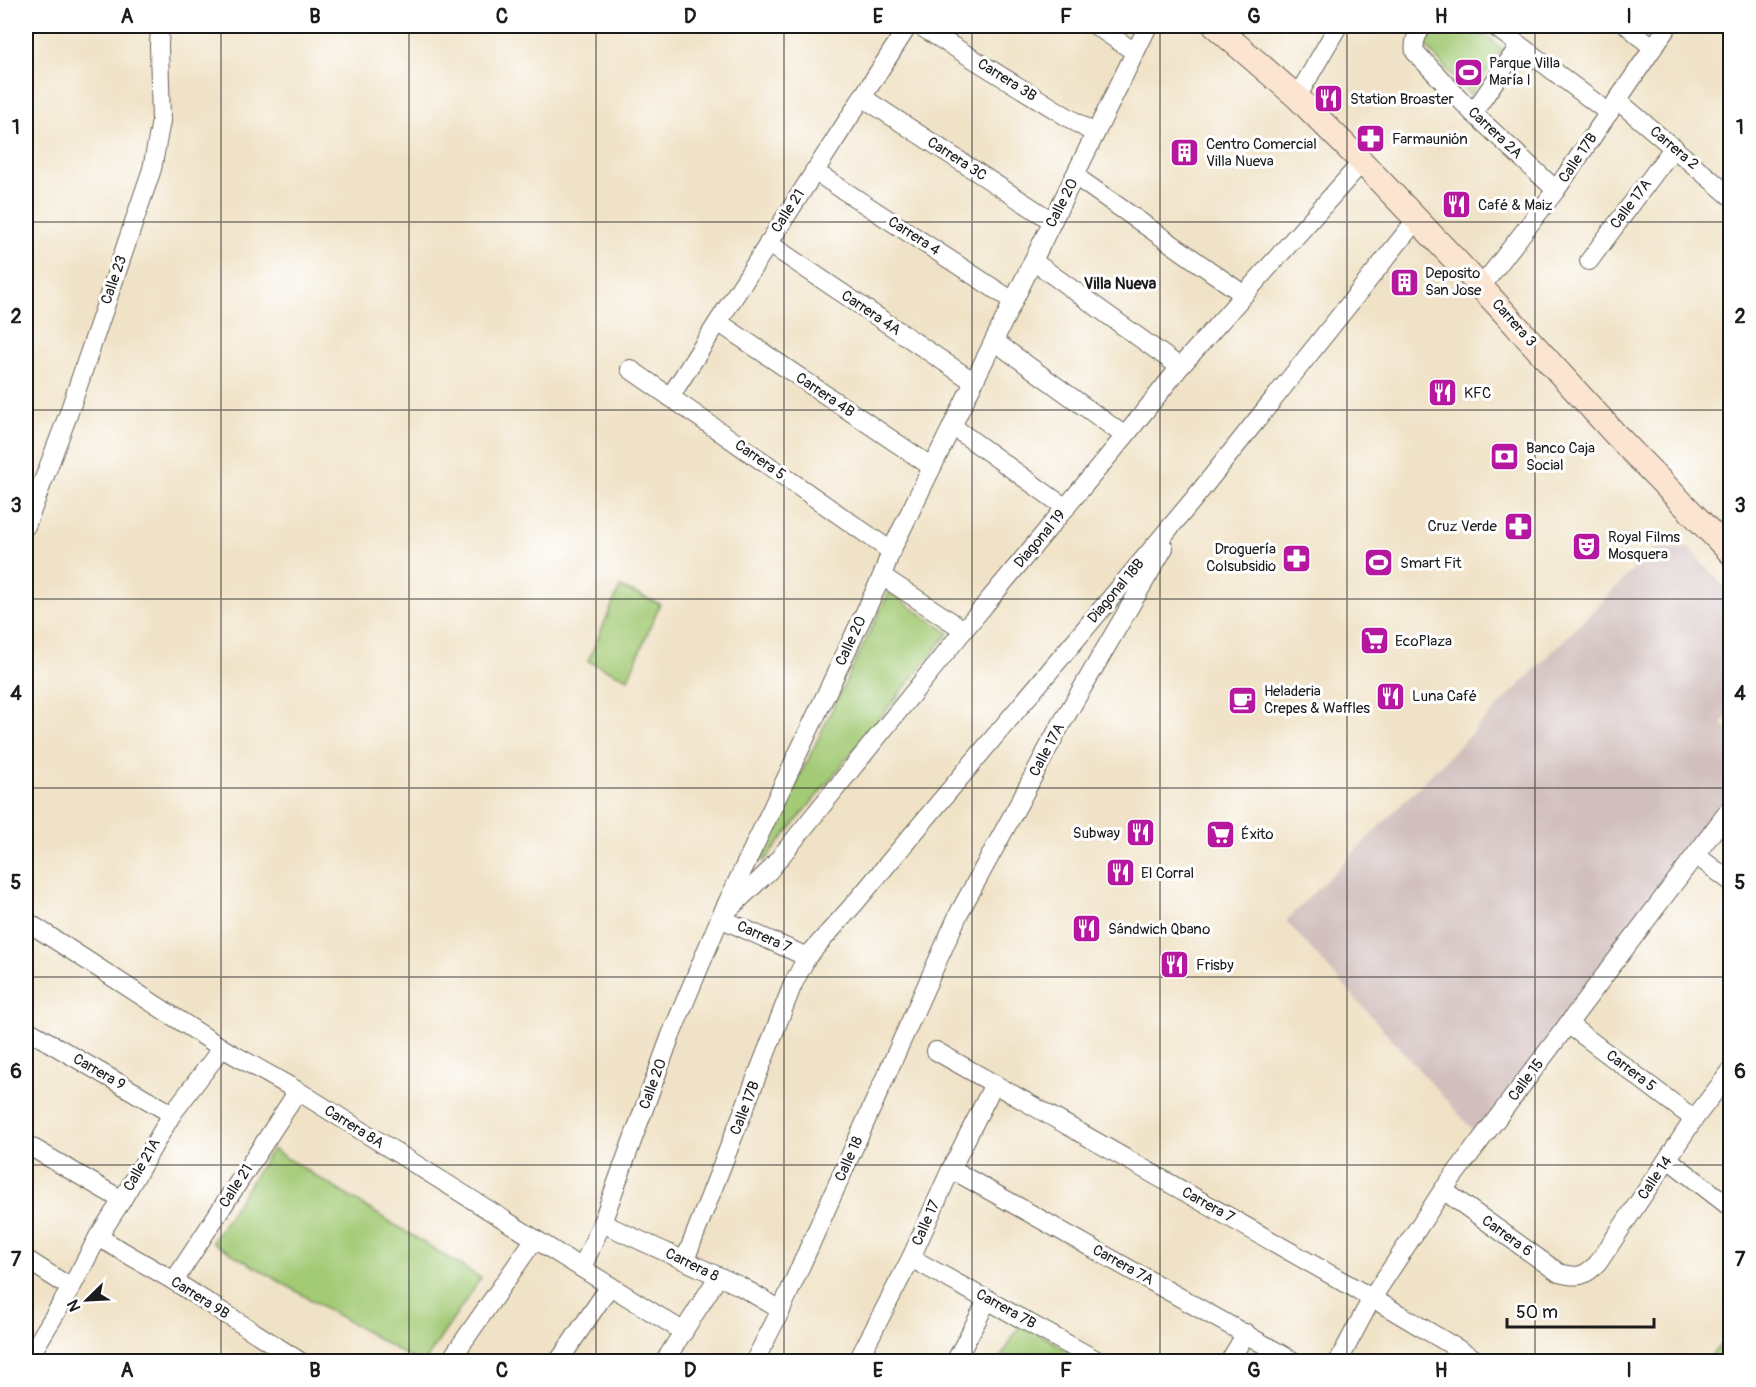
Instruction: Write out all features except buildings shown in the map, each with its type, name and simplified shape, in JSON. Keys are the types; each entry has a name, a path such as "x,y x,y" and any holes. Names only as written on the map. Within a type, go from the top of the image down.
{"main road":[{"name":"Carrera 3","path":"1215,26 1297,98 1362,162 1481,287 1616,435 1731,552"}],"street":[{"name":"Calle 23","path":"26,526 68,416 152,169 161,121 160,26"},
{"name":"Calle 21","path":"670,397 908,26"},
{"name":"Carrera 3B","path":"920,26 1095,134"},
{"path":"1096,26 1135,52"},
{"name":"Calle 20","path":"582,1268 602,1223 671,1035 720,918 882,576 891,551 1148,26"},
{"path":"1297,98 1338,26"},
{"name":"Carrera 2A","path":"1422,26 1415,38 1415,52 1473,112 1556,190"},
{"name":"Carrera 2","path":"1494,26 1519,46 1674,147 1731,196"},
{"path":"1628,26 1653,48"},
{"name":"Calle 17B","path":"1481,287 1556,190 1668,26"},
{"path":"1473,112 1519,46"},
{"name":"Carrera 3C","path":"862,97 1052,221"},
{"name":"Calle 17A","path":"1589,261 1674,147"},
{"name":"Diagonal 19","path":"720,918 769,871 1180,367 1362,162"},
{"name":"Carrera 4","path":"814,171 1013,301"},
{"path":"1076,176 1243,294"},
{"name":"Diagonal 18B","path":"807,957 1193,500 1417,219"},
{"name":"Carrera 4A","path":"768,243 974,382"},
{"path":"1033,261 1180,367"},
{"name":"Carrera 4B","path":"718,322 932,467"},
{"path":"994,341 1125,436"},
{"name":"Carrera 5","path":"630,369 891,551"},
{"path":"952,426 1066,508"},
{"name":"Calle 17A","path":"916,1008 959,913 1056,733 1193,500"},
{"path":"882,576 964,630"},
{"name":"Calle 15","path":"1338,1362 1372,1298 1443,1190 1731,809"},
{"path":"1697,856 1731,881"},
{"name":"Carrera 7","path":"720,918 807,957"},
{"name":"Carrera 8A","path":"26,921 222,1048 298,1091 684,1332"},
{"name":"Calle 17B","path":"686,1260 793,984 807,957"},
{"name":"Calle 18","path":"754,1362 781,1310 916,1008"},
{"name":"Carrera 5","path":"1568,1024 1694,1119"},
{"name":"Carrera 9","path":"26,1029 172,1114"},
{"name":"Calle 21A","path":"26,1362 172,1114 222,1048"},
{"name":"Carrera 7","path":"936,1051 1372,1298 1480,1362"},
{"name":"Calle 14","path":"1574,1277 1587,1274 1598,1263 1694,1119 1731,1072"},
{"name":"Calle 17","path":"857,1362 911,1257 951,1169 994,1084"},
{"name":"Calle 21","path":"174,1281 298,1091"},
{"path":"26,1144 122,1200"},
{"path":"1668,1160 1731,1207"},
{"name":"Carrera 7A","path":"951,1169 1295,1362"},
{"name":"Carrera 6","path":"1443,1190 1559,1273 1574,1277"},
{"name":"Carrera 8","path":"602,1223 740,1286 781,1310"},
{"name":"Carrera 9B","path":"98,1237 174,1281 301,1362"},
{"path":"449,1362 534,1240"},
{"name":"Carrera 7B","path":"911,1257 1100,1362"},
{"path":"26,1259 71,1288"},
{"path":"664,1362 718,1277"},
{"path":"558,1362 610,1286"},
{"path":"955,1362 988,1299"},
{"path":"1229,1362 1246,1333"}],"shaded area":[{"path":"1689,548 1730,593 1730,714 1722,723 1730,733 1730,801 1480,1138 1286,921 1654,549"}],"green space":[{"name":"Parque Villa María I","path":"1431,26 1474,26 1503,49 1470,95 1423,43"},
{"path":"620,587 660,604 628,679 588,661"},
{"path":"889,592 949,633 764,861 760,859"},
{"path":"272,1149 481,1278 425,1361 416,1361 212,1242"},
{"path":"1021,1323 1088,1362 998,1362"},
{"path":"1730,1333 1730,1361 1707,1361"}],"place":[{"name":"Parque Villa María I","path":"1468,72"},
{"name":"Station Broaster","path":"1329,99"},
{"name":"Farmaunión","path":"1371,139"},
{"name":"Centro Comercial Villa Nueva","path":"1185,153"},
{"name":"Café & Maiz","path":"1457,205"},
{"name":"Deposito San Jose","path":"1404,282"},
{"name":"KFC","path":"1443,393"},
{"name":"Banco Caja Social","path":"1505,457"},
{"name":"Cruz Verde","path":"1518,526"},
{"name":"Royal Films Mosquera","path":"1587,546"},
{"name":"Droguería Colsubsidio","path":"1297,558"},
{"name":"Smart Fit","path":"1379,563"},
{"name":"EcoPlaza","path":"1374,641"},
{"name":"Luna Café","path":"1391,696"},
{"name":"Heladeria Crepes & Waffles","path":"1243,700"},
{"name":"Subway","path":"1141,833"},
{"name":"Éxito","path":"1220,834"},
{"name":"El Corral","path":"1120,873"},
{"name":"Sándwich Qbano","path":"1087,929"},
{"name":"Frisby","path":"1175,965"}],"district":[{"name":"Villa Nueva","path":"1120,284"}]}
